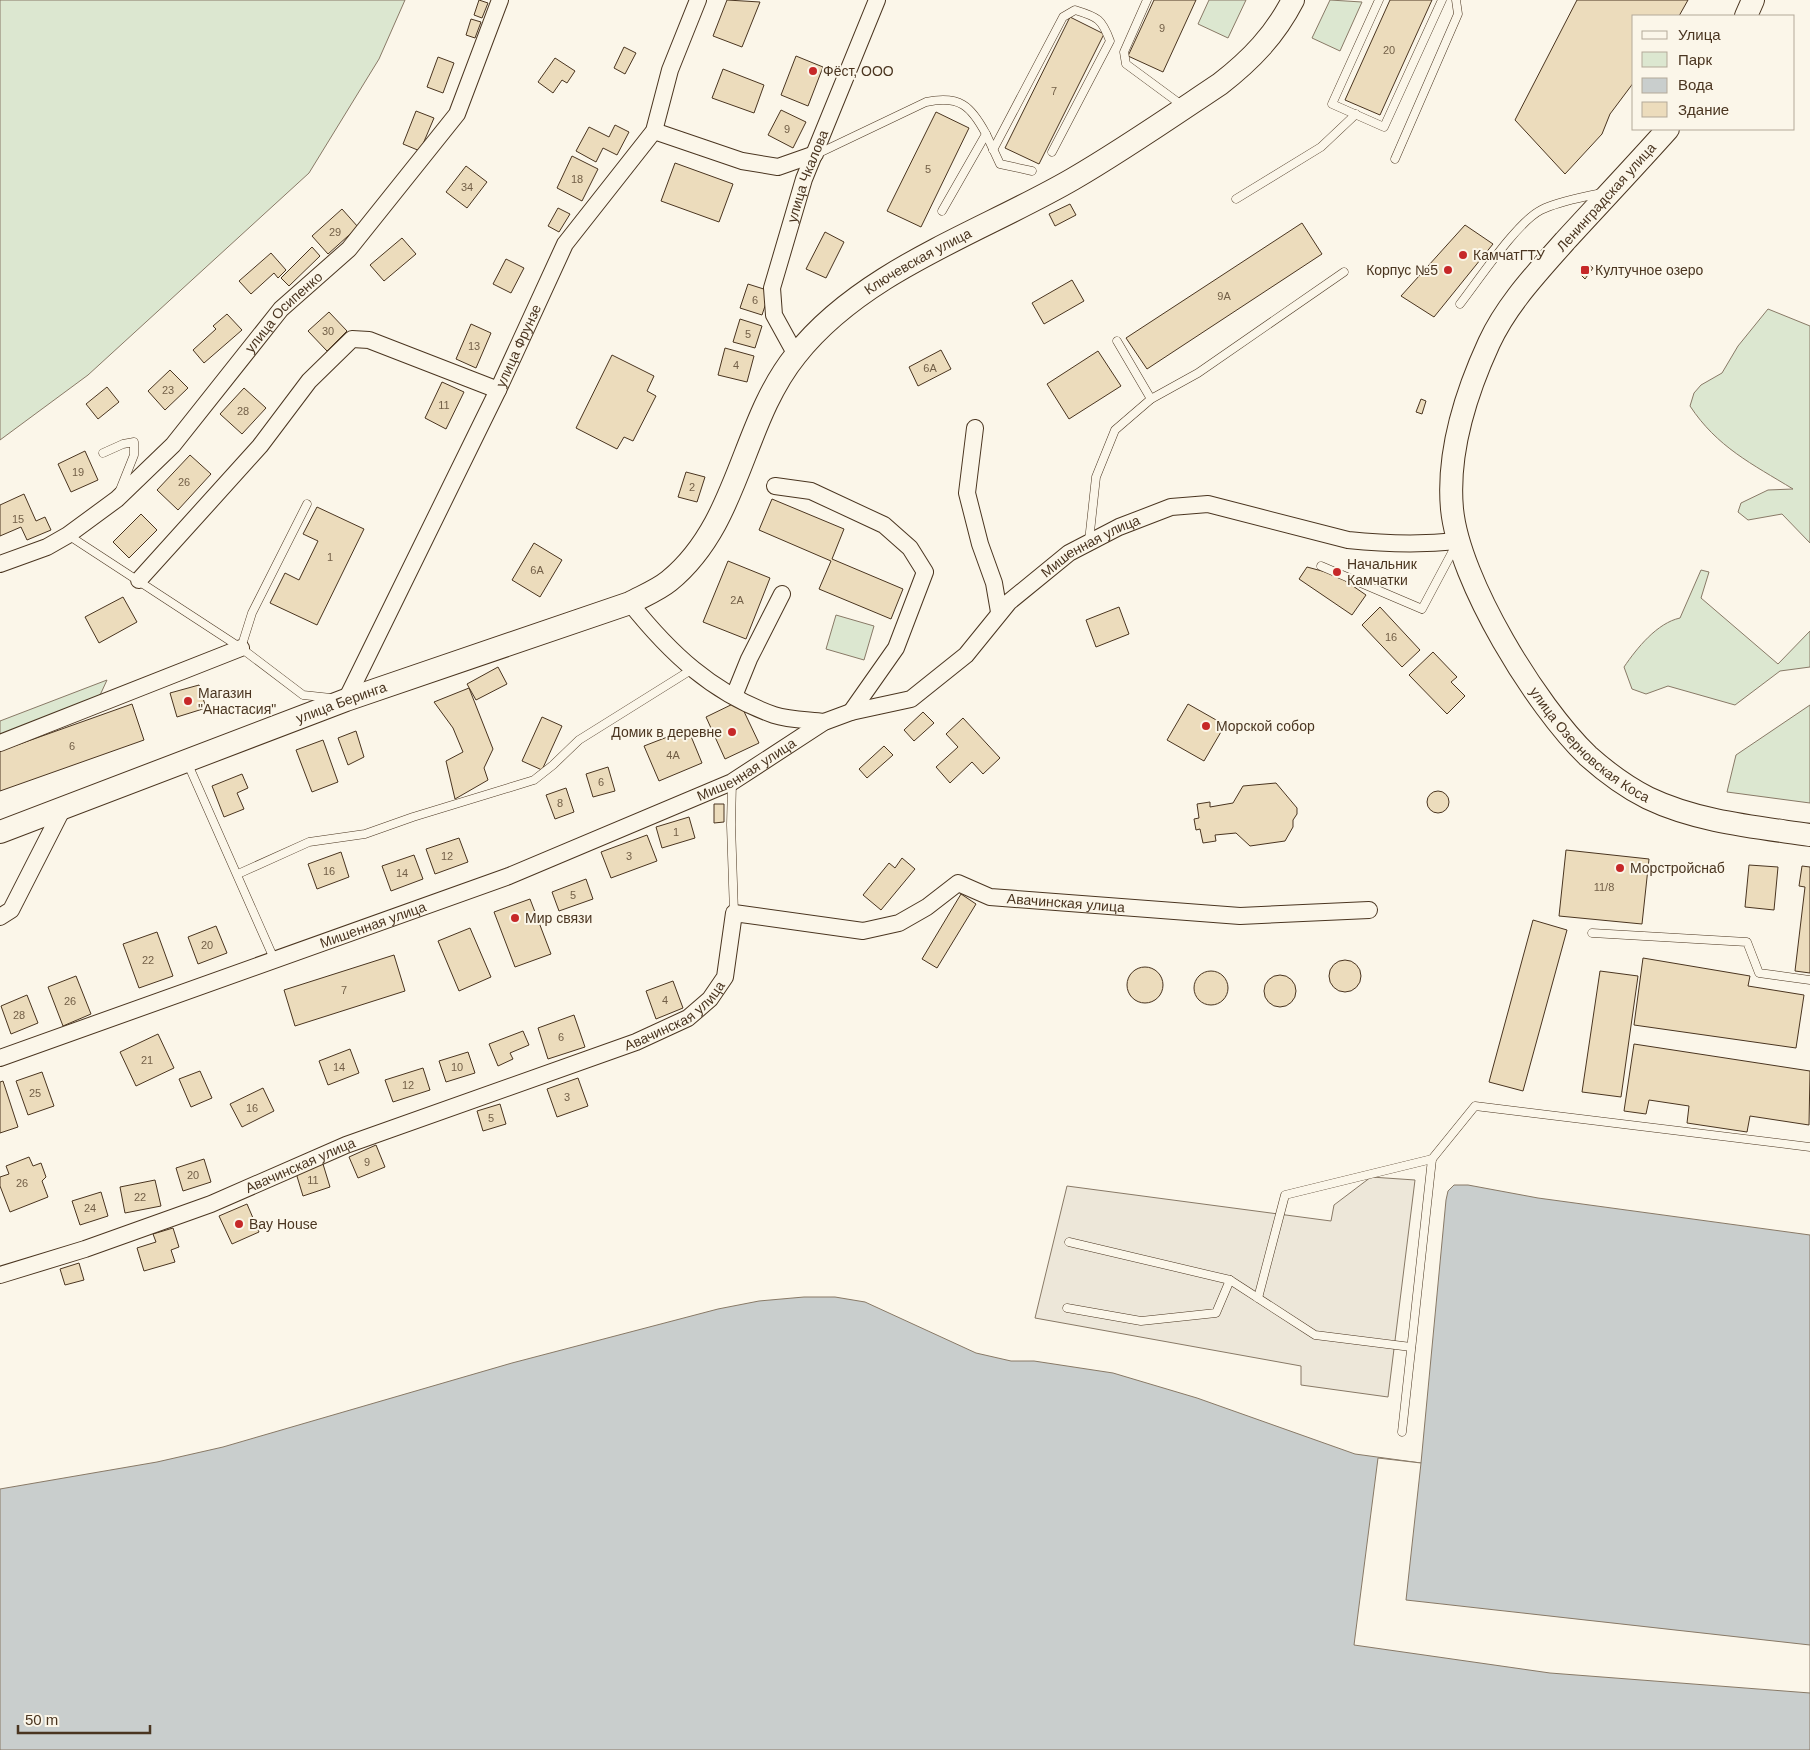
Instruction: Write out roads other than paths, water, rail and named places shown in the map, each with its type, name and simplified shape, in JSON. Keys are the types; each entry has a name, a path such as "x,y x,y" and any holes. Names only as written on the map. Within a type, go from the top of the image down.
{"main road":[{"name":"Ключевская улица","path":"630,602 668,582 702,544 725,504 768,400 796,355 840,311 887,278 1073,179 1220,84 1257,53 1278,27 1293,0"},
{"path":"1746,15 1753,0"},
{"name":"Ленинградская улица","path":"1458,541 1452,509 1455,454 1469,394 1489,343 1503,317 1532,279 1667,130"},
{"name":"улица Озерновская Коса","path":"1458,541 1483,604 1515,658 1555,718 1578,745 1599,765 1640,794 1673,808 1725,822 1810,835"},
{"name":"улица Беринга","path":"0,832 346,700 630,602"}],"street":[{"name":"улица Осипенко","path":"0,564 47,547 68,536 117,499 173,445 281,309 349,249 457,114 500,0"},
{"name":"улица Фрунзе","path":"346,700 498,390 565,244 654,131 670,70 698,0"},
{"name":"улица Чкалова","path":"796,355 774,315 772,288 804,179 877,0"},
{"path":"654,131 742,161 778,167 815,154"},
{"path":"138,580 260,446 309,381 352,339 369,340 498,390"},
{"path":"975,428 967,493 980,544 994,583 999,612"},
{"path":"775,486 811,491 884,524 910,548 925,572 896,648 851,712"},
{"name":"Мишенная улица","path":"0,1058 509,876 732,782 824,722 851,712 911,699 966,654 999,612 1070,553 1089,541 1119,527 1171,507 1208,504 1348,540 1400,545 1458,541"},
{"path":"734,696 749,659 782,594"},
{"path":"630,602 658,638 691,670 734,696 775,715 824,722"},
{"path":"0,743 241,648"},
{"path":"0,917 11,910 63,808"},
{"name":"Авачинская улица","path":"0,1275 85,1249 211,1204 346,1145 636,1042 688,1018 710,999 725,977 734,913 863,930 900,923 927,907 958,883 990,897 1240,916 1369,910"}],"lane":[{"path":"1147,0 1124,52 1123,60 1185,108"},
{"path":"1374,0 1376,9"},
{"path":"1380,0 1332,104 1384,127 1442,0"},
{"path":"1395,159 1458,14 1456,0"},
{"path":"994,150 1063,17 1075,10 1095,16 1104,25 1110,41 1052,152"},
{"path":"815,154 876,124 926,102 940,99 957,102 974,113 1000,164 1032,171"},
{"path":"1236,199 1321,147 1356,114"},
{"path":"942,211 986,134"},
{"path":"1460,304 1522,224 1539,211 1558,203 1612,190"},
{"path":"1089,541 1096,477 1115,430 1150,399 1198,373 1344,272"},
{"path":"1117,342 1150,399"},
{"path":"104,453 123,444 134,442 134,455 117,499"},
{"path":"241,648 252,613 307,504"},
{"path":"68,536 241,648 303,696 346,700"},
{"path":"1322,566 1422,609 1458,541"},
{"path":"238,874 309,842 365,834 413,817 534,780 580,740 691,670"},
{"path":"187,762 275,961"},
{"path":"732,782 734,913"},
{"path":"1592,933 1747,942 1759,972 1810,980"},
{"path":"1402,1432 1432,1159 1475,1106 1810,1147"},
{"path":"1258,1298 1285,1195 1432,1159"},
{"path":"1069,1242 1230,1280 1315,1335 1412,1346"},
{"path":"1067,1308 1141,1321 1216,1313 1230,1280"}],"water":[{"path":"1454,1185 1468,1185 1538,1198 1810,1235 1810,1750 0,1750 0,1489 157,1462 223,1447 512,1363 718,1309 759,1301 804,1297 835,1297 865,1302 976,1353 1011,1361 1034,1361 1113,1373 1197,1398 1355,1454 1421,1463 1446,1200 1448,1191"}],"place":[{"name":"Фёст, ООО","path":"813,71"},
{"name":"КамчатГТУ","path":"1463,255"},
{"name":"Корпус №5","path":"1448,270"},
{"name":"Култучное озеро","path":"1585,270"},
{"name":"Начальник Камчатки","path":"1337,572"},
{"name":"Магазин \"Анастасия\"","path":"188,701"},
{"name":"Морской собор","path":"1206,726"},
{"name":"Домик в деревне","path":"732,732"},
{"name":"Морстройснаб","path":"1620,868"},
{"name":"Мир связи","path":"515,918"},
{"name":"Bay House","path":"239,1224"}]}
